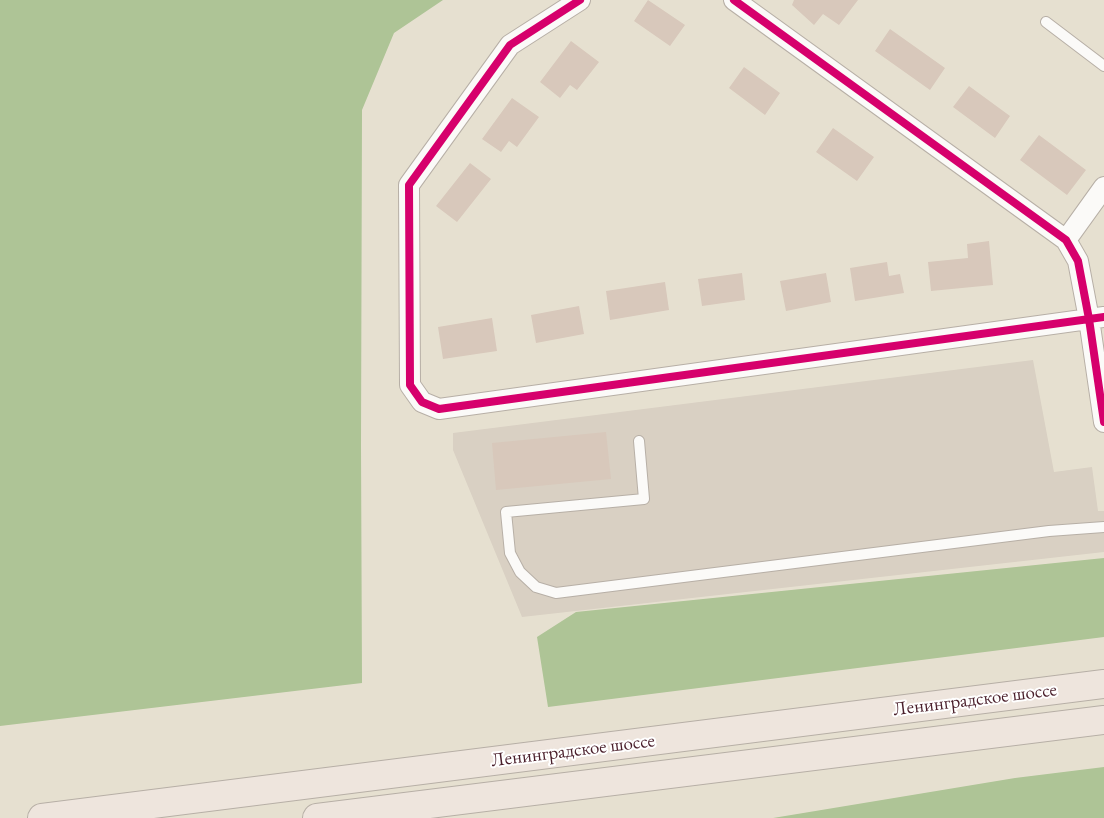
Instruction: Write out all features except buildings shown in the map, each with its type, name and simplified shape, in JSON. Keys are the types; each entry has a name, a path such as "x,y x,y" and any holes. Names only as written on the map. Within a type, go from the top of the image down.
{"highway":[{"name":"Ленинградское шоссе","path":"42,818 1104,684"},
{"name":"Ленинградское шоссе","path":"317,818 1104,720"}],"street":[{"path":"580,0 510,45 409,185 410,385 422,402 439,409 1097,318"},
{"path":"734,0 1066,240 1078,261 1097,318 1104,422"},
{"path":"1066,240 1104,187"}],"lane":[{"path":"1046,22 1104,66"},
{"path":"639,441 644,499 506,512 510,553 520,572 536,587 556,593 1049,531 1104,527"}],"shaded area":[{"path":"1033,360 1054,472 1092,467 1098,511 1104,511 1104,552 522,617 453,450 453,433"}],"green space":[{"path":"0,0 443,0 394,33 362,110 362,683 0,726"},
{"path":"1104,558 1104,637 548,707 537,637 576,612"},
{"path":"1104,767 1104,818 773,818 1015,778"}],"cycle path":[{"path":"580,0 510,45 409,185 410,385 422,402 439,409 1104,317"},
{"path":"734,0 1066,240 1078,261 1089,319 1104,422"}]}
